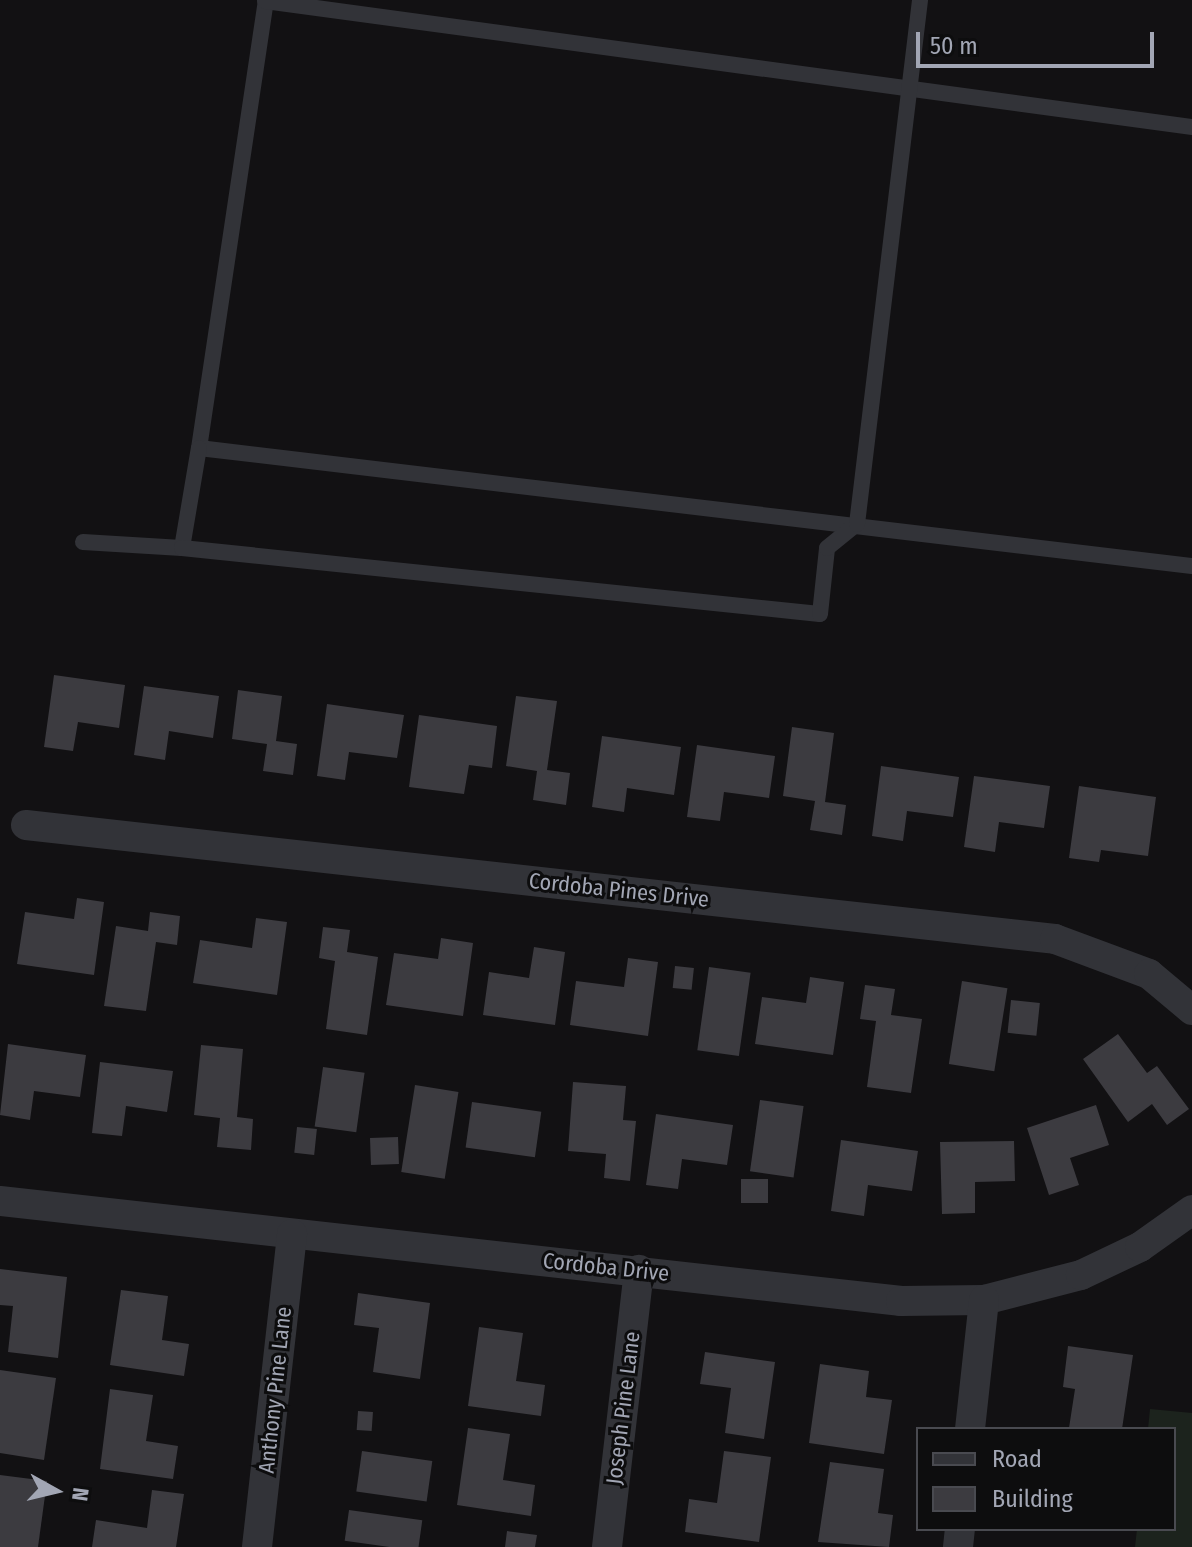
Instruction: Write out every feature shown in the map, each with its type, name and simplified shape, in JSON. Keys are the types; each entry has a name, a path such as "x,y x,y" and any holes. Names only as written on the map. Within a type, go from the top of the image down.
{"street":[{"name":"Cordoba Pines Drive","path":"26,825 1055,939 1138,968 1192,1010"},
{"name":"Cordoba Drive","path":"0,1201 901,1301 984,1300 1081,1275 1140,1247 1192,1210"},
{"name":"Anthony Pine Lane","path":"257,1547 292,1234"},
{"name":"Joseph Pine Lane","path":"607,1547 639,1270"},
{"path":"970,1427 984,1300"}],"lane":[{"path":"182,548 266,0 1192,127"},
{"path":"83,542 182,548 820,614 827,548 857,524 920,0"},
{"path":"199,448 1192,566"}],"shaded area":[{"path":"1150,1409 1192,1413 1192,1547 1135,1547 1137,1531 1176,1531 1176,1427 1148,1427"}],"building":[{"path":"54,675 125,685 119,728 78,722 73,751 44,747"},
{"path":"144,686 219,696 213,738 169,731 165,760 134,755"},
{"path":"238,690 282,696 276,741 297,744 293,775 263,771 267,744 232,739"},
{"path":"516,696 557,701 547,770 570,773 566,805 533,800 537,771 506,766"},
{"path":"327,704 404,715 397,758 349,752 345,780 317,776"},
{"path":"419,715 497,726 492,768 469,765 464,794 409,787"},
{"path":"792,727 834,733 825,802 846,805 842,835 810,830 815,801 783,796"},
{"path":"602,736 681,747 674,795 627,788 624,812 592,807"},
{"path":"697,745 775,756 769,798 724,792 720,821 687,817"},
{"path":"881,766 959,777 953,817 907,811 903,841 872,836"},
{"path":"974,776 1050,786 1044,828 999,822 995,852 964,847"},
{"path":"1079,786 1156,797 1148,856 1101,850 1099,862 1069,858"},
{"path":"77,898 104,902 94,975 17,964 25,912 74,919"},
{"path":"150,912 180,916 177,945 156,942 146,1011 104,1006 116,926 148,931"},
{"path":"256,918 287,922 277,995 193,983 200,940 252,948"},
{"path":"323,927 350,930 347,952 378,957 367,1035 326,1029 335,961 319,958"},
{"path":"441,938 473,943 463,1016 386,1005 394,953 438,959"},
{"path":"534,947 565,952 555,1025 483,1015 489,972 529,978"},
{"path":"628,958 658,962 648,1036 570,1025 576,981 624,987"},
{"path":"675,966 694,968 692,990 673,988"},
{"path":"709,967 751,973 739,1056 697,1050"},
{"path":"810,977 844,982 833,1055 755,1044 762,997 806,1003"},
{"path":"962,981 1007,988 994,1071 949,1064"},
{"path":"865,985 895,989 891,1015 922,1019 911,1093 867,1087 876,1021 860,1019"},
{"path":"1011,1000 1040,1003 1036,1036 1008,1033"},
{"path":"1118,1034 1147,1073 1157,1066 1189,1109 1167,1125 1152,1104 1128,1122 1083,1059"},
{"path":"8,1044 86,1055 80,1097 34,1091 30,1120 0,1115"},
{"path":"201,1045 243,1049 237,1117 253,1119 251,1150 217,1147 220,1118 194,1115"},
{"path":"100,1062 173,1071 167,1112 126,1106 122,1136 92,1133"},
{"path":"323,1067 365,1073 356,1132 315,1126"},
{"path":"573,1082 626,1086 623,1120 636,1121 630,1181 604,1178 606,1154 568,1151"},
{"path":"415,1085 458,1092 445,1179 401,1172"},
{"path":"760,1100 804,1106 794,1177 750,1171"},
{"path":"472,1102 541,1112 535,1157 466,1148"},
{"path":"1096,1105 1109,1145 1070,1158 1079,1185 1049,1195 1027,1128"},
{"path":"656,1114 733,1125 727,1165 682,1159 678,1189 646,1185"},
{"path":"297,1127 317,1129 314,1155 294,1153"},
{"path":"398,1137 399,1164 371,1165 370,1138"},
{"path":"841,1140 918,1151 912,1191 868,1185 864,1216 831,1211"},
{"path":"1014,1141 1015,1181 975,1182 975,1213 942,1214 940,1142"},
{"path":"741,1179 768,1179 768,1203 741,1203"},
{"path":"0,1269 67,1277 58,1358 8,1352 13,1306 0,1305"},
{"path":"121,1290 168,1296 162,1340 189,1344 184,1376 110,1365"},
{"path":"358,1293 430,1303 420,1379 373,1372 379,1328 354,1325"},
{"path":"479,1327 523,1333 516,1381 545,1385 541,1416 468,1406"},
{"path":"1068,1346 1133,1355 1122,1427 1069,1427 1075,1389 1063,1387"},
{"path":"705,1352 775,1362 764,1439 725,1433 731,1388 700,1384"},
{"path":"820,1364 869,1371 866,1397 892,1400 884,1454 809,1443"},
{"path":"0,1370 56,1378 44,1460 0,1453"},
{"path":"110,1389 153,1395 146,1441 178,1446 173,1479 100,1469"},
{"path":"358,1411 373,1412 372,1431 357,1430"},
{"path":"468,1428 510,1434 503,1480 535,1485 531,1516 457,1505"},
{"path":"362,1451 432,1461 427,1501 356,1492"},
{"path":"724,1451 771,1457 759,1542 685,1532 689,1499 717,1503"},
{"path":"830,1462 884,1469 878,1513 893,1515 889,1547 818,1542"},
{"path":"0,1475 47,1481 38,1547 0,1547"},
{"path":"152,1490 184,1494 176,1547 92,1547 96,1520 147,1528"},
{"path":"349,1510 422,1520 419,1547 390,1547 345,1541"},
{"path":"507,1531 537,1535 535,1547 505,1547"}]}
